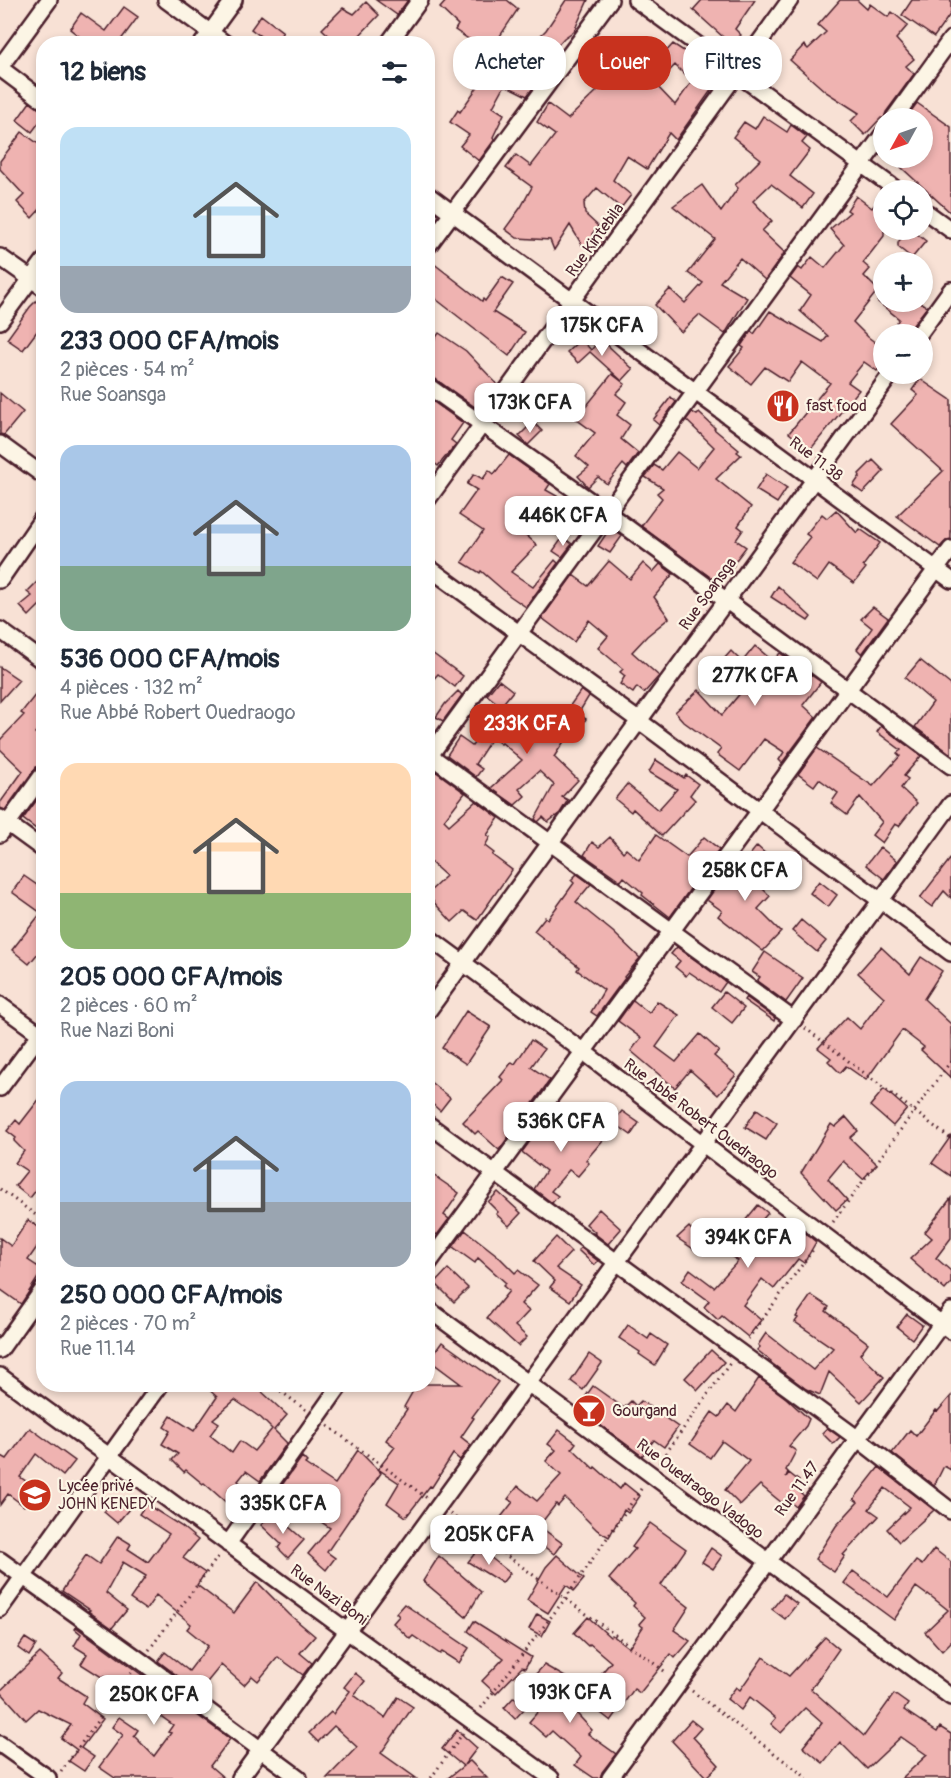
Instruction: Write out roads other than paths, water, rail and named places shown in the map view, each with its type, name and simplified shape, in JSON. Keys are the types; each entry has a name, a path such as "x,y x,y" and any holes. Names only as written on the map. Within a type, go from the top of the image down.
{"street":[{"path":"36,95 0,68 49,0"},
{"path":"166,0 204,36"},
{"path":"207,36 234,0"},
{"path":"394,36 420,0"},
{"path":"435,236 610,0"},
{"path":"636,0 686,36"},
{"name":"Rue Kintebila","path":"764,36 790,0"},
{"path":"901,108 951,39"},
{"name":"Rue Kintebila","path":"435,490 726,90"},
{"path":"761,90 883,180"},
{"path":"435,746 873,148"},
{"name":"Rue 11.38","path":"435,200 951,580"},
{"path":"933,217 951,230"},
{"path":"0,257 36,282"},
{"path":"0,321 36,271"},
{"path":"926,324 951,290"},
{"name":"Rue Soansga","path":"435,1001 884,384"},
{"path":"435,391 606,512 951,766"},
{"path":"0,444 36,470"},
{"path":"0,580 36,528"},
{"path":"435,1254 951,549"},
{"path":"435,572 951,953"},
{"path":"0,630 36,656"},
{"path":"435,761 794,1020"},
{"path":"36,783 2,825 36,845"},
{"path":"240,1778 951,804"},
{"name":"Rue Abbé Robert Ouedraogo","path":"435,942 946,1327"},
{"path":"0,1005 36,1029"},
{"path":"0,1088 36,1041"},
{"path":"435,1129 857,1438 951,1510"},
{"path":"0,1350 36,1299"},
{"name":"Rue 11.47","path":"610,1778 857,1438 946,1327 951,1311"},
{"name":"Rue Ouedraogo Vadogo","path":"435,1315 951,1697"},
{"name":"Rue Nazi Boni","path":"0,1376 551,1778"},
{"path":"0,1609 155,1392"},
{"path":"228,1544 335,1392"},
{"path":"0,1560 300,1778"},
{"path":"0,1744 48,1778"}],"place":[{"name":"fast food","path":"783,406"},
{"name":"Gourgand","path":"589,1411"},
{"name":"Lycée privé JOHN KENEDY","path":"35,1495"}]}
